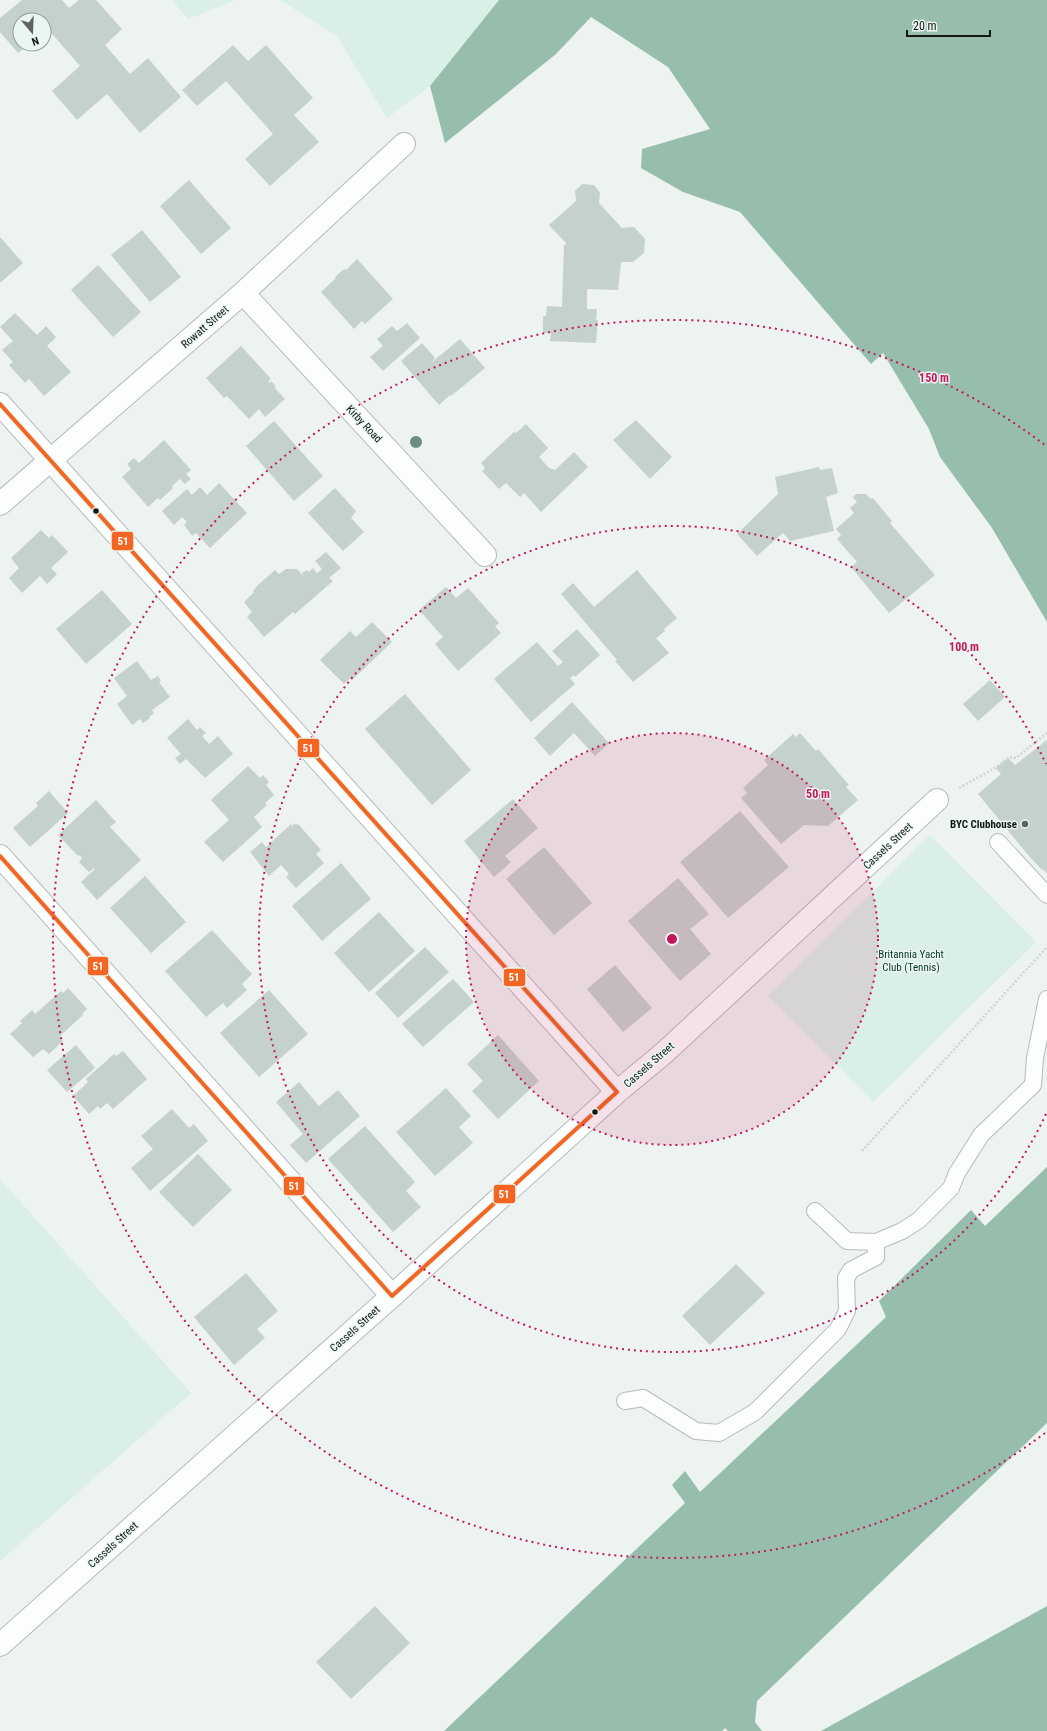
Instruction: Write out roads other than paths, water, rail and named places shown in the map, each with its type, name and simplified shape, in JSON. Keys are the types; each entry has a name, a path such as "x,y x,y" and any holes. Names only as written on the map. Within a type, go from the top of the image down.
{"street":[{"name":"Rowatt Street","path":"0,504 244,293 404,144"},
{"name":"Kirby Road","path":"244,293 484,555"},
{"path":"0,404 617,1092"},
{"name":"Cassels Street","path":"0,1645 392,1296 617,1092 664,1053 937,800"},
{"path":"0,856 392,1296"}],"lane":[{"path":"998,842 1047,895"},
{"path":"1032,1085 1035,1058 1047,999"},
{"path":"815,1211 847,1241 876,1242 902,1231 919,1220 951,1188 956,1173 981,1135 1032,1085 1047,1066"},
{"path":"625,1401 643,1398 696,1431 719,1433 755,1412 838,1329 847,1311 846,1278 851,1270 876,1257 876,1242"}],"place":[{"name":"BYC Clubhouse","path":"1025,824"}],"park label":[{"name":"Britannia Yacht Club (Tennis)","path":"911,960"}]}
